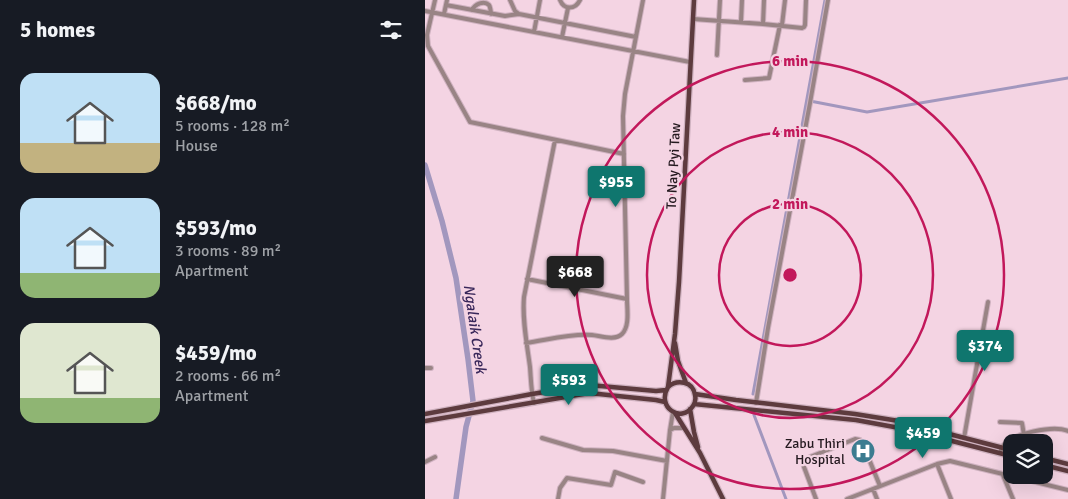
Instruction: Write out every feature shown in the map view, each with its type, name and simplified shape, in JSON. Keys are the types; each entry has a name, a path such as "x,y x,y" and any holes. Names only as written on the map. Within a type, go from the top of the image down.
{"main road":[{"name":"To Nay Pyi Taw","path":"675,334 694,0"},
{"path":"675,334 678,361 686,383"},
{"path":"675,334 664,398 665,402 668,408 674,412 700,453 723,499"},
{"path":"425,414 589,385 656,391 667,389 676,382 686,383 692,387 695,394 694,404 690,409 681,413 674,412"},
{"path":"425,421 589,394 665,402"},
{"path":"695,394 884,419 1002,447"},
{"path":"694,404 856,420 905,429 1003,454"},
{"path":"690,409 700,453"},
{"path":"1053,460 1068,464"},
{"path":"1053,467 1068,471"}],"street":[{"path":"435,0 427,35 428,46 470,122 624,154"},
{"path":"534,32 540,0"},
{"path":"560,0 568,8 575,7 580,0"},
{"path":"527,343 581,335 613,338 622,334 627,324 623,116 625,94 643,0"},
{"path":"717,55 720,0"},
{"path":"741,22 742,0"},
{"path":"763,24 764,0"},
{"path":"745,80 769,78 785,0"},
{"path":"693,19 801,28 805,25 806,0"},
{"path":"756,402 828,0"},
{"path":"444,14 446,2 491,14 505,16 519,14 637,38"},
{"path":"472,10 473,6 478,2 484,2 489,5 491,14"},
{"path":"510,2 519,14"},
{"path":"505,16 510,7 510,2"},
{"path":"562,37 568,8"},
{"path":"425,11 690,62"},
{"path":"534,403 531,394 523,306 555,140"},
{"path":"527,279 627,299"},
{"path":"964,438 988,302"},
{"path":"425,368 431,368"},
{"path":"555,390 557,399"},
{"path":"663,499 670,430 674,412"},
{"path":"1000,422 1022,423 1024,434"},
{"path":"670,430 684,428"},
{"path":"1027,434 1042,429 1068,430"},
{"path":"542,438 583,450 613,451 667,461"},
{"path":"816,499 803,467 803,461 855,439 863,442 880,486"},
{"path":"1000,453 1002,447"},
{"path":"425,462 435,457"},
{"path":"847,499 946,461 1003,474"},
{"path":"937,464 951,499"},
{"path":"558,499 560,488 567,478 611,485 615,472 643,482"},
{"path":"1007,484 1013,499"},
{"path":"1044,484 1068,490"},
{"path":"873,488 877,499"}],"waterway":[{"path":"753,394 825,0"},
{"path":"810,101 867,112 1068,78"},
{"name":"Ngalaik Creek","path":"425,165 442,221 456,278 473,401 466,427 456,499"},
{"path":"754,415 786,499"}],"place":[{"name":"Zabu Thiri Hospital","path":"863,451"}]}
